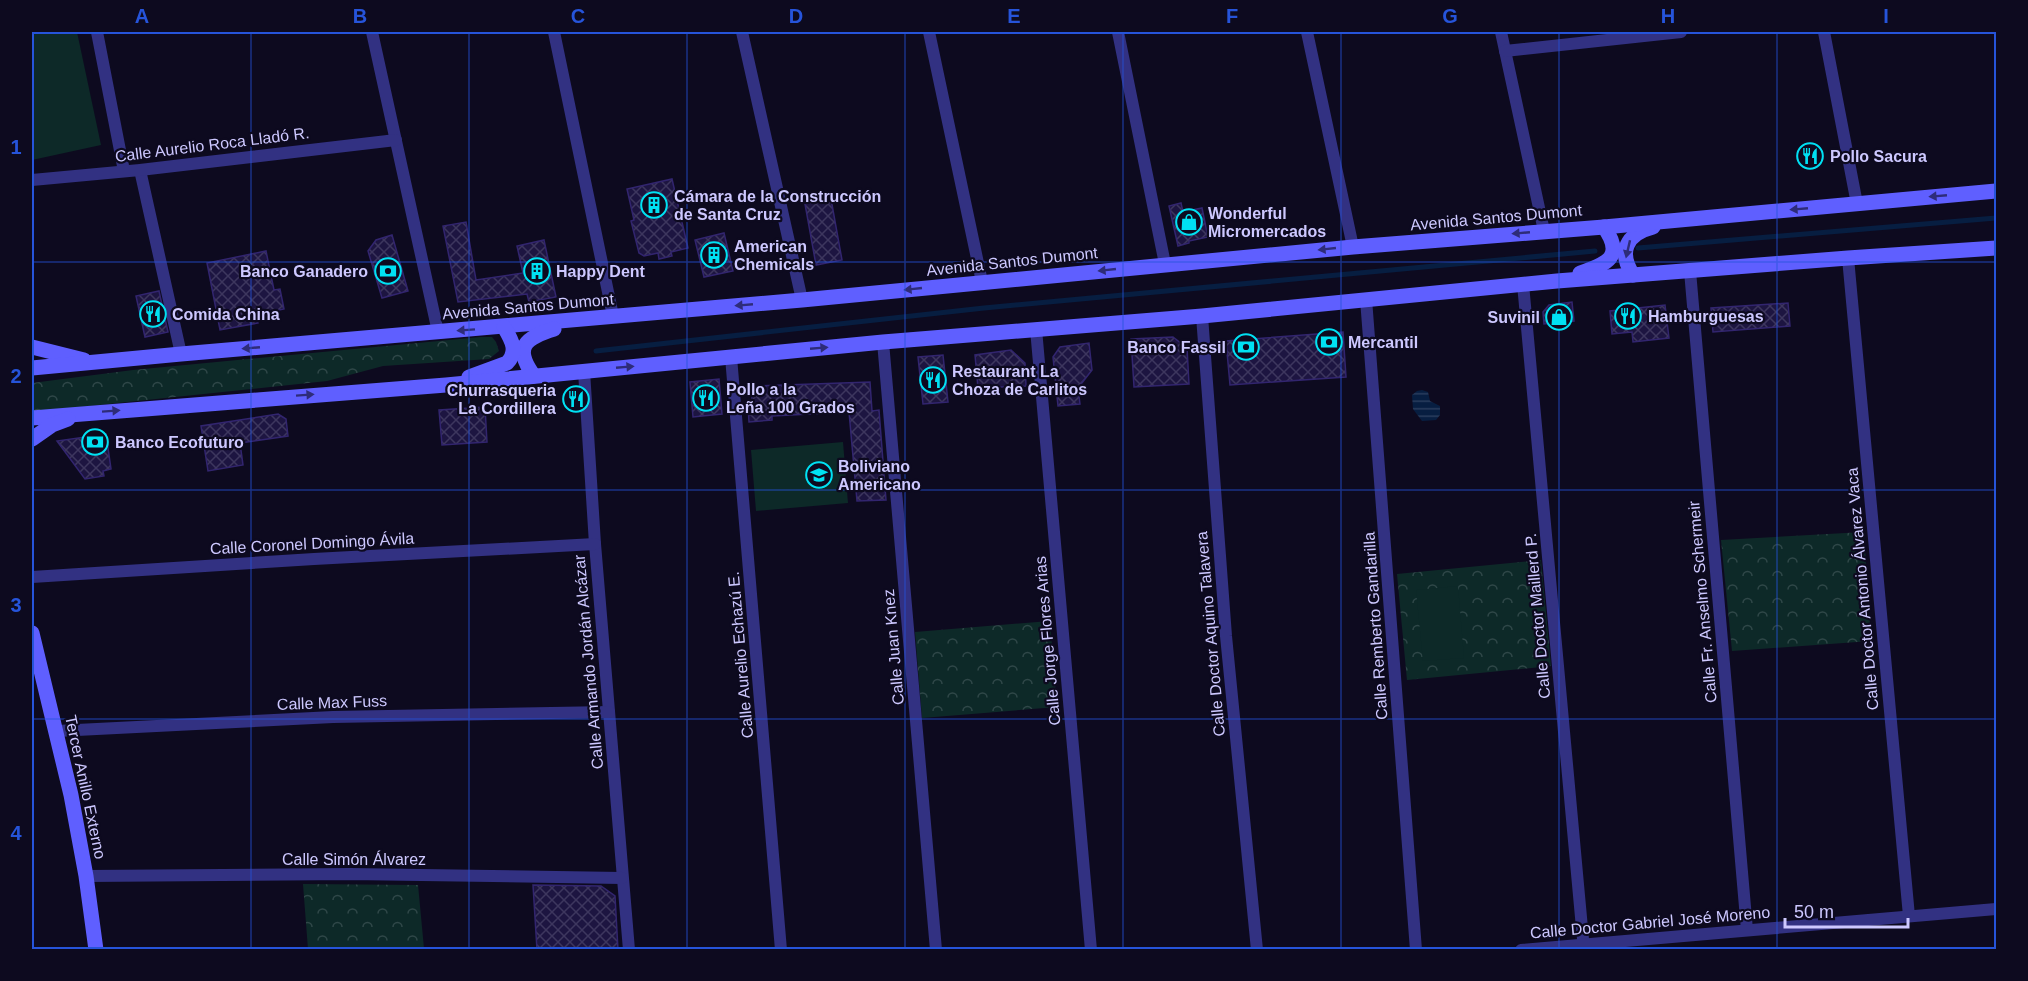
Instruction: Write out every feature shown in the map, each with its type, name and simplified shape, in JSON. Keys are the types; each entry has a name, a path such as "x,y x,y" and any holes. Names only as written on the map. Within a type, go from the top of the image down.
{"main road":[{"name":"Avenida Santos Dumont","path":"32,368 802,300 1353,247 1604,227 1996,191"},
{"path":"1633,275 1626,265 1625,254 1633,236 1643,229 1685,219"},
{"path":"1557,281 1608,261 1613,253 1614,244 1604,227"},
{"path":"32,418 446,385 883,342 1202,316 1522,284 1996,248"},
{"path":"534,376 523,356 526,342 541,333 583,320"},
{"path":"446,385 507,363 512,358 514,345 504,327"},
{"path":"32,347 99,363"},
{"path":"32,440 52,424 85,413"},
{"name":"Tercer Anillo Externo","path":"32,633 57,731 86,876 96,950"}],"street":[{"path":"97,32 124,171"},
{"path":"372,32 438,332"},
{"path":"554,32 613,316"},
{"path":"742,32 802,300"},
{"path":"929,32 982,282"},
{"path":"1118,32 1165,264"},
{"path":"1307,32 1353,247"},
{"path":"1501,32 1544,231"},
{"path":"1505,51 1681,32"},
{"path":"1824,32 1857,204"},
{"name":"Calle Aurelio Roca Lladó R.","path":"32,180 140,170 396,140"},
{"path":"140,170 181,354"},
{"name":"Calle Doctor Antonio Álvarez Vaca","path":"1848,258 1909,916"},
{"name":"Calle Fr. Anselmo Schermeir","path":"1690,271 1747,930"},
{"name":"Calle Doctor Maillerd P.","path":"1522,284 1584,947"},
{"name":"Calle Remberto Gandarilla","path":"1366,299 1416,950"},
{"name":"Calle Doctor Aquino Talavera","path":"1202,316 1226,636 1257,950"},
{"name":"Calle Jorge Flores Arias","path":"1036,329 1091,950"},
{"name":"Calle Juan Knez","path":"883,342 936,950"},
{"name":"Calle Aurelio Echazú E.","path":"731,357 781,950"},
{"name":"Calle Armando Jordán Alcázar","path":"584,371 595,544 629,950"},
{"name":"Calle Coronel Domingo Ávila","path":"32,578 314,559 595,544"},
{"name":"Calle Max Fuss","path":"57,731 333,717 609,712"},
{"name":"Calle Simón Álvarez","path":"86,876 350,874 622,878"},
{"name":"Calle Doctor Gabriel José Moreno","path":"1521,950 1584,947 1747,930 1996,909"}],"green space":[{"path":"32,32 77,32 101,145 32,160"},
{"path":"492,337 496,342 499,351 489,359 383,366 327,381 32,412 32,383 133,370"},
{"path":"843,442 848,503 756,511 751,450"},
{"path":"1864,532 1871,641 1732,651 1721,540"},
{"path":"1541,560 1551,666 1407,680 1397,574"},
{"path":"1458,586 1464,658 1423,661 1416,590"},
{"path":"1050,621 1057,707 922,718 915,632"},
{"path":"303,884 418,885 424,949 308,949"}],"water":[{"path":"1422,390 1428,392 1430,401 1440,406 1440,415 1436,420 1422,421 1413,409 1412,395"}],"building":[{"name":"Cámara de la Construcción de Santa Cruz","path":"672,179 688,248 671,252 672,256 659,259 658,253 644,256 639,253 631,221 634,220 627,189"},
{"path":"831,199 842,260 816,265 805,204"},
{"name":"Wonderful Micromercados","path":"1181,203 1183,212 1202,208 1208,237 1178,246 1169,206"},
{"path":"466,222 476,280 523,273 517,246 544,240 556,297 529,302 527,294 458,302 443,226"},
{"name":"American Chemicals","path":"724,233 733,271 704,277 695,240"},
{"name":"Banco Ganadero","path":"392,235 408,291 382,298 368,251 376,240"},
{"path":"266,251 274,290 280,289 284,309 256,315 258,323 220,330 207,263"},
{"name":"Comida China","path":"159,291 168,332 145,337 136,296"},
{"name":"Suvinil","path":"1572,302 1574,321 1544,324 1543,312 1549,305"},
{"path":"1788,303 1790,326 1713,332 1711,308"},
{"path":"1665,305 1669,338 1633,342 1632,332 1612,334 1610,311"},
{"path":"1343,332 1346,377 1230,385 1226,341"},
{"path":"1173,337 1187,348 1189,384 1134,387 1131,339"},
{"path":"1089,343 1092,370 1078,388 1080,404 1058,406 1053,357 1060,347"},
{"path":"1011,350 1025,363 1026,386 978,388 975,355"},
{"name":"Restaurant La Choza de Carlitos","path":"943,355 948,402 923,404 918,357"},
{"name":"Pollo a la Leña 100 Grados","path":"719,379 722,414 693,417 690,382"},
{"path":"870,382 872,411 879,410 886,500 857,501 849,412 772,416 772,420 749,422 748,406 752,405 755,386"},
{"path":"485,407 487,442 442,445 439,410"},
{"path":"278,414 286,419 288,436 240,443 243,465 208,471 201,426"},
{"path":"106,434 111,469 103,471 104,476 85,479 57,441"},
{"path":"533,885 601,886 615,896 618,950 537,950"}],"waterway":[{"path":"1638,248 1996,218"},
{"path":"596,351 984,308 1595,251"}],"place":[{"name":"Pollo Sacura","path":"1810,156"},
{"name":"Cámara de la Construcción de Santa Cruz","path":"654,205"},
{"name":"Wonderful Micromercados","path":"1189,222"},
{"name":"American Chemicals","path":"714,255"},
{"name":"Banco Ganadero","path":"388,271"},
{"name":"Happy Dent","path":"537,271"},
{"name":"Comida China","path":"153,314"},
{"name":"Hamburguesas","path":"1628,316"},
{"name":"Suvinil","path":"1559,317"},
{"name":"Mercantil","path":"1329,342"},
{"name":"Banco Fassil","path":"1246,347"},
{"name":"Restaurant La Choza de Carlitos","path":"933,380"},
{"name":"Pollo a la Leña 100 Grados","path":"706,398"},
{"name":"Churrasqueria La Cordillera","path":"576,399"},
{"name":"Banco Ecofuturo","path":"95,442"},
{"name":"Boliviano Americano","path":"819,475"}]}
